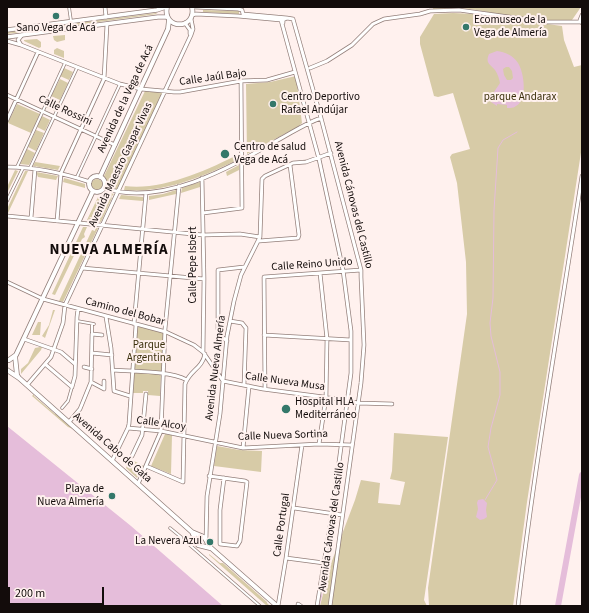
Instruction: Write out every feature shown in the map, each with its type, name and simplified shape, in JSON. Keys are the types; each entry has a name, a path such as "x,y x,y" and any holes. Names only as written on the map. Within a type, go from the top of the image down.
{"main road":[{"name":"Avenida de la Vega de Acá","path":"100,177 142,89 168,29 166,7"},
{"path":"168,29 173,25 185,23 192,17 192,7"},
{"path":"168,19 177,24"},
{"path":"100,177 104,182 104,188 101,191 93,192 90,188 90,182 93,178 100,177"},
{"path":"19,378 17,375 16,356 93,192"},
{"path":"8,360 16,356"},
{"path":"8,360 13,361 16,364"},
{"name":"Avenida Cabo de Gata","path":"7,370 27,385 192,532 200,536 205,543"},
{"path":"12,373 17,370"},
{"name":"Avenida Cabo de Gata","path":"192,532 195,540"},
{"path":"200,536 197,536 195,540 198,545 205,543 277,606"}],"street":[{"path":"69,7 71,21"},
{"path":"105,7 106,17"},
{"path":"7,30 156,10 166,7"},
{"path":"196,7 238,9 242,10 243,14 287,18"},
{"path":"310,68 327,61 352,45 373,24 384,19 432,11 455,10 545,22 573,21 581,19"},
{"name":"Avenida Cánovas del Castillo","path":"192,17 196,14 281,20 318,157 343,272 350,340 350,373 332,514 317,606"},
{"path":"7,37 158,17 168,19"},
{"name":"Avenida Maestro Gaspar Vivas","path":"27,385 51,357 63,323 65,305 119,192 190,36 193,29 192,17"},
{"path":"282,25 284,20 287,18"},
{"name":"Avenida Cánovas del Castillo","path":"287,18 293,19 331,153 361,270 364,345 358,403 330,606"},
{"path":"185,23 190,30 190,36"},
{"path":"57,221 61,173 104,79 107,24"},
{"path":"21,45 18,40 22,35"},
{"name":"Calle Jaúl Bajo","path":"7,41 21,45 104,79 142,89 180,92 241,81 267,80 295,72"},
{"path":"7,120 38,52"},
{"path":"17,167 65,63"},
{"path":"30,168 77,68"},
{"path":"203,213 242,208 241,81"},
{"path":"76,178 120,84"},
{"name":"Calle Rossini","path":"7,95 115,145"},
{"path":"104,188 132,194 146,193 179,186 202,178 242,160 309,122 321,118"},
{"name":"Avenida Nueva Almería","path":"205,543 209,476 220,414 226,341 238,285 244,266 259,239 262,179 265,176 290,165 306,162 331,153"},
{"path":"7,216 203,235 240,234 259,239 298,238 299,235 290,165"},
{"path":"7,167 35,168 61,173 90,182"},
{"path":"7,201 24,167"},
{"path":"31,218 35,168"},
{"path":"518,606 530,508 582,176"},
{"name":"Calle Pepe Isbert","path":"202,178 204,353"},
{"path":"138,484 161,431 170,276 179,186"},
{"path":"112,461 128,428 146,193"},
{"path":"226,341 218,329 218,270 244,266"},
{"path":"82,268 204,279"},
{"name":"Calle Reino Unido","path":"264,335 264,277 361,270"},
{"path":"319,444 326,397 327,339 320,273"},
{"name":"Camino del Bobar","path":"7,282 43,299 166,332 194,345 204,353 223,381"},
{"path":"62,408 68,401 75,376 78,309"},
{"path":"106,317 112,355 114,391 130,396"},
{"path":"69,422 80,409 91,382 93,324 77,321"},
{"path":"230,321 242,323 246,328 244,385"},
{"path":"92,334 102,335"},
{"path":"265,389 264,335 350,340"},
{"path":"24,339 61,352 75,364"},
{"path":"92,353 112,355"},
{"path":"146,466 183,482 185,394 187,380 192,372 202,363 204,353"},
{"path":"45,364 72,387"},
{"path":"84,367 92,369"},
{"path":"113,370 164,374 178,376 187,380"},
{"path":"91,382 104,389 104,381"},
{"name":"Calle Nueva Musa","path":"223,381 358,403 392,404"},
{"path":"243,448 249,386"},
{"path":"132,456 142,435 146,394"},
{"name":"Calle Alcoy","path":"128,428 161,431 215,443"},
{"name":"Calle Nueva Sortina","path":"215,443 243,448 319,444 352,445"},
{"name":"Calle Portugal","path":"277,606 294,508 302,445"},
{"path":"209,476 224,478 247,482 240,541 237,546 220,544 220,510 224,478"},
{"path":"294,508 342,515"},
{"path":"170,528 181,537 181,541 184,540 260,606"},
{"path":"200,536 206,529"},
{"path":"286,558 324,563"}],"green space":[{"path":"433,7 581,7 572,20 546,21 470,9 433,9"},
{"path":"203,10 239,11 239,14 203,12"},
{"path":"157,14 55,28 54,26"},
{"name":"parque Andarax","path":"434,14 474,14 562,26 564,40 574,67 582,65 582,146 527,502 513,606 429,606 428,588 467,314 466,262 457,183 450,157 452,154 470,149 453,93 438,97 434,96 420,44 420,37"},
{"path":"51,26 52,28 7,34 7,32"},
{"path":"65,35 65,40 57,42 54,40 53,36"},
{"path":"37,39 41,42 41,47 39,48 24,41 24,40"},
{"path":"57,48 64,51 64,58 54,54 54,50"},
{"path":"64,68 73,72 69,80 60,76"},
{"name":"Centro Deportivo Rafael Andújar","path":"296,76 302,123 294,131 290,131 247,154 246,84 270,82"},
{"path":"60,79 68,83 60,100 51,96"},
{"path":"145,91 162,92 162,95 117,189 107,187 104,176"},
{"path":"51,98 59,102 55,111 46,107"},
{"path":"17,104 40,114 31,133 8,123"},
{"path":"42,116 50,120 45,131 37,127"},
{"path":"36,130 44,133 36,151 28,147"},
{"path":"27,149 35,153 29,165 20,164"},
{"path":"239,154 239,159 212,172 183,182 153,189 138,191 124,190 125,186 139,187 154,185 184,178"},
{"path":"35,162 60,166 58,170 33,166"},
{"path":"239,165 239,170 227,176 226,172"},
{"path":"15,170 18,171 7,193 7,187"},
{"path":"25,171 28,171 8,213 7,209"},
{"path":"36,172 58,176 56,180 38,177"},
{"path":"64,178 85,184 85,188 63,182"},
{"path":"97,179 101,181 103,185 101,189 97,191 93,189 91,185 93,181"},
{"path":"200,182 200,187 181,193 182,188"},
{"path":"176,190 176,194 149,200 149,196"},
{"path":"111,193 114,194 111,197 112,198 101,222 97,221"},
{"path":"102,195 97,206 99,210 95,211 92,218 90,221 87,220 98,197"},
{"path":"121,195 143,197 143,201 119,199"},
{"path":"83,227 87,227 84,234 85,237 82,239 55,295 52,294"},
{"path":"98,228 63,302 59,301 92,230 95,231 95,229 93,229"},
{"path":"53,310 55,310 45,338 42,336 49,325"},
{"path":"38,322 41,322 40,335 32,335"},
{"name":"Parque Argentina","path":"137,326 164,333 160,396 148,395 148,391 143,391 143,393 133,393"},
{"path":"42,347 21,374 21,369 28,363 35,348"},
{"path":"34,394 34,396 73,429 68,427 32,396"},
{"path":"394,433 448,437 424,600 427,606 320,606 330,566 361,480 380,483 378,503 400,505 405,482 390,479 392,471"},
{"path":"165,434 172,435 171,474 151,466"},
{"path":"217,446 239,450 262,451 261,472 214,466"},
{"path":"132,460 144,466 137,478 126,468 128,462 131,463"},
{"path":"209,554 220,563 223,563 270,606 267,606"}],"shaded area":[{"path":"497,51 506,53 514,58 520,67 524,86 522,98 520,103 512,108 507,108 507,105 497,104 497,106 491,102 492,95 500,83 496,72 488,61 489,54","holes":["509,67 512,71 513,78 511,80 507,80 503,69"]},
{"path":"7,426 131,526 223,606 7,606"},
{"path":"483,499 487,503 487,517 480,520 476,517 478,509 477,503 478,500"}],"waterway":[{"path":"485,500 497,480 488,447 491,428 500,395 500,372 491,336 490,323 493,298 494,210 498,148 503,140 517,132"},
{"path":"558,606 582,475"},
{"path":"319,606 322,594"}],"place":[{"name":"Sano Vega de Acá","path":"56,16"},
{"name":"Ecomuseo de la Vega de Almería","path":"466,27"},
{"name":"Centro Deportivo Rafael Andújar","path":"273,104"},
{"name":"Centro de salud Vega de Acá","path":"225,154"},
{"name":"Hospital HLA Mediterráneo","path":"286,409"},
{"name":"Playa de Nueva Almería","path":"112,496"},
{"name":"La Nevera Azul","path":"210,542"}],"district":[{"name":"NUEVA ALMERÍA","path":"109,251"}]}
